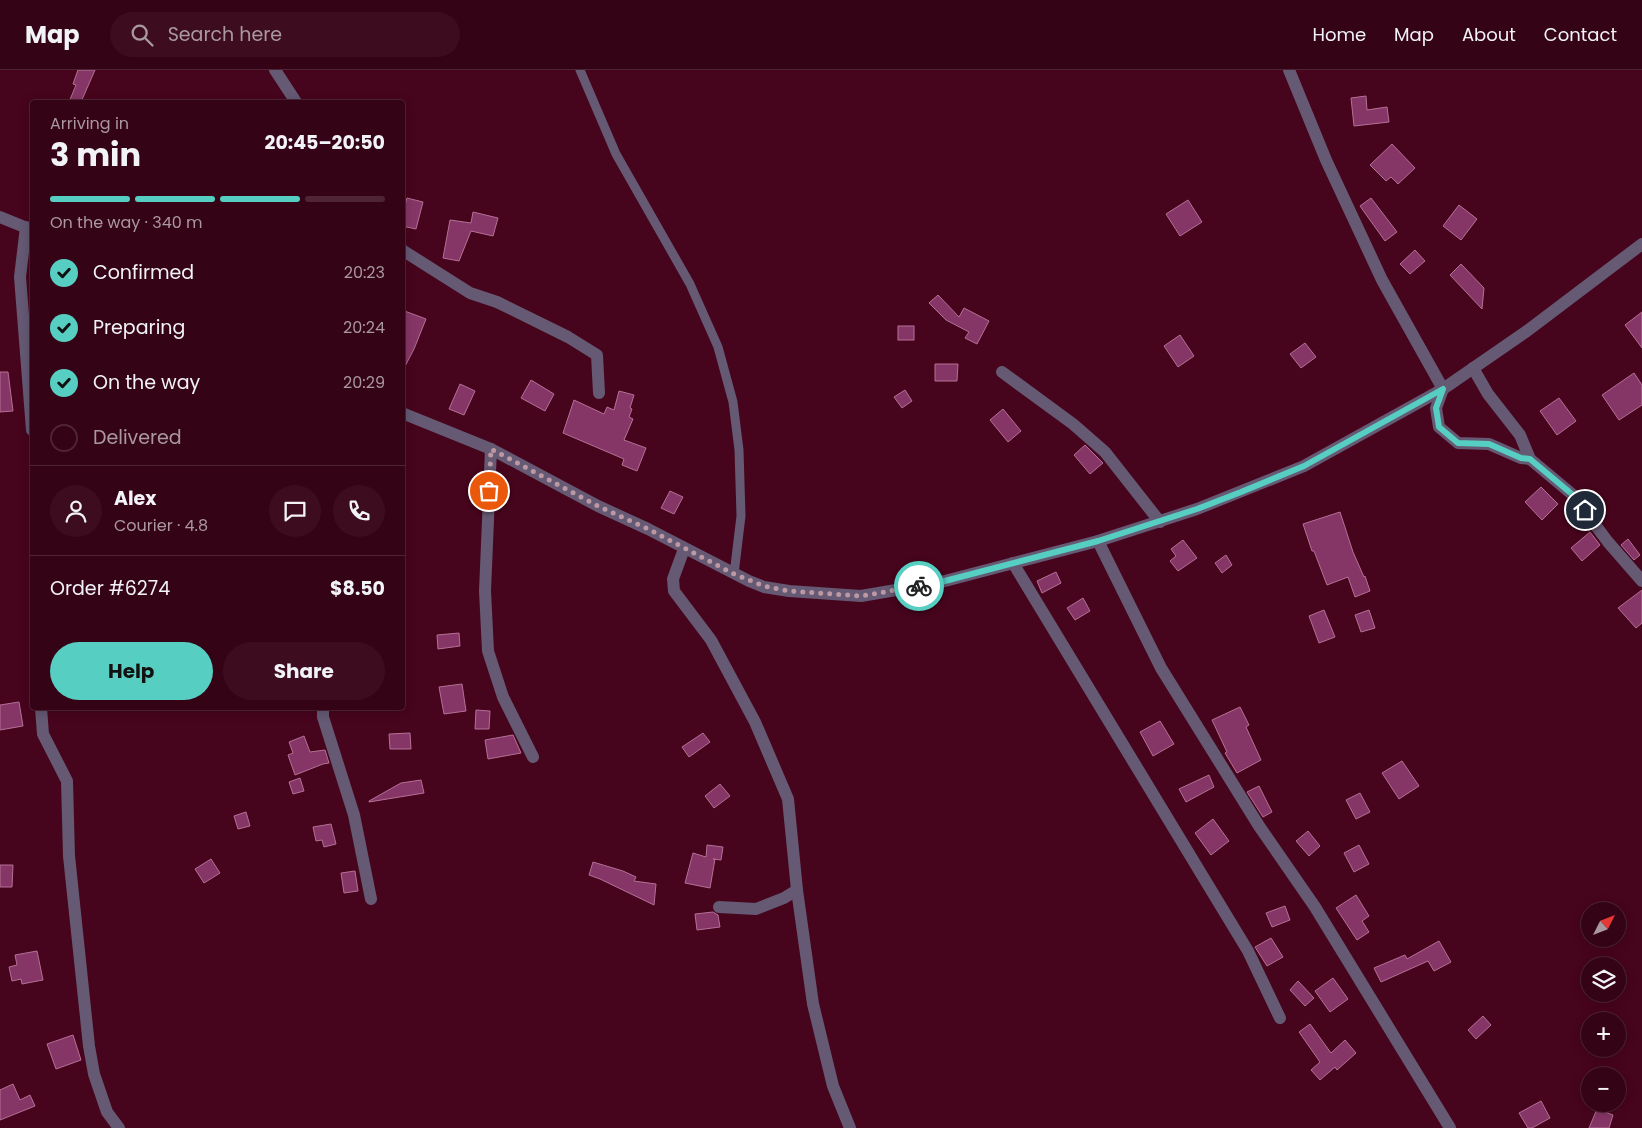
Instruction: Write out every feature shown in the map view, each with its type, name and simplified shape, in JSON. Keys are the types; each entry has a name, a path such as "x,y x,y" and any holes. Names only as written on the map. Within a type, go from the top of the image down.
{"street":[{"path":"275,70 295,100"},
{"path":"1289,70 1326,160 1382,280 1443,389 1436,408 1439,427 1458,443 1489,444 1521,458 1530,459"},
{"path":"0,217 30,229 20,277 30,404"},
{"path":"405,414 491,449 598,506 648,529 734,574 764,586 789,591 861,596 941,582 1098,541 1160,522 1304,466 1443,389 1527,331 1642,244"},
{"path":"405,252 470,292 497,302 568,337 597,356 599,393"},
{"path":"1473,368 1488,394 1520,435 1530,459 1573,495 1608,542 1642,581"},
{"path":"1002,372 1073,424 1105,452 1160,522"},
{"path":"491,449 485,591 488,652 503,697 533,757"},
{"path":"1098,541 1161,668 1259,826 1315,907 1450,1128"},
{"path":"684,548 674,579 674,591 711,640 754,722 788,799 797,890 813,1004 833,1086 850,1128"},
{"path":"1013,564 1248,951 1280,1018"},
{"path":"41,710 43,734 67,781 69,856 88,1046 94,1074 106,1112 119,1128"},
{"path":"323,710 323,717 354,815 371,899"},
{"path":"718,907 756,909 784,898 797,890"}],"lane":[{"path":"580,70 616,154 690,284 718,347 733,402 738,450 741,516 734,574"}],"building":[{"path":"78,70 95,70 82,100 70,100 76,85 73,84"},
{"path":"1366,96 1367,110 1387,107 1389,122 1354,126 1351,98"},
{"path":"1392,144 1415,168 1398,184 1391,177 1386,181 1370,165"},
{"path":"407,198 423,202 416,229 405,227 405,205"},
{"path":"1371,198 1397,232 1385,241 1360,206"},
{"path":"1188,200 1202,222 1180,236 1166,214"},
{"path":"1459,205 1477,219 1461,240 1443,226"},
{"path":"473,212 498,218 493,236 471,231 459,261 443,258 450,220 471,223"},
{"path":"1415,250 1425,261 1410,274 1400,264"},
{"path":"1461,264 1484,288 1482,309 1450,275"},
{"path":"938,295 959,317 964,308 989,321 977,344 965,338 969,332 946,320 929,303"},
{"path":"405,311 426,319 405,366"},
{"path":"1642,312 1642,348 1625,325"},
{"path":"898,326 914,326 914,340 898,340"},
{"path":"1180,335 1194,356 1178,367 1164,346"},
{"path":"1305,343 1316,357 1301,368 1290,354"},
{"path":"935,364 958,364 957,381 935,381"},
{"path":"0,372 8,372 13,411 0,412"},
{"path":"1634,373 1642,385 1642,405 1619,420 1602,395"},
{"path":"531,380 554,394 545,411 521,398"},
{"path":"460,384 475,391 464,415 449,409"},
{"path":"905,390 912,401 902,408 894,397"},
{"path":"619,391 634,395 629,417 633,419 624,440 646,448 637,471 622,465 624,459 563,433 574,400 604,414 607,407 614,410"},
{"path":"1559,398 1576,421 1557,435 1540,411"},
{"path":"1003,409 1021,431 1008,442 990,420"},
{"path":"1085,445 1103,463 1090,474 1074,455"},
{"path":"1541,487 1558,504 1542,520 1525,502"},
{"path":"670,491 683,497 674,514 661,508"},
{"path":"1340,512 1353,552 1370,591 1355,597 1348,577 1327,585 1314,551 1312,551 1303,524"},
{"path":"1590,532 1600,545 1582,561 1571,548"},
{"path":"1628,539 1640,555 1634,560 1621,545"},
{"path":"1183,540 1197,558 1178,571 1170,561 1176,556 1171,549"},
{"path":"1226,555 1232,565 1222,573 1215,563"},
{"path":"1056,572 1061,583 1042,593 1037,581"},
{"path":"1642,590 1642,623 1636,628 1618,608"},
{"path":"1083,598 1090,611 1075,620 1067,608"},
{"path":"1324,610 1335,637 1319,643 1309,616"},
{"path":"1369,610 1375,628 1361,632 1355,615"},
{"path":"459,633 460,646 438,649 437,635"},
{"path":"462,684 466,711 444,714 439,687"},
{"path":"19,702 23,726 0,730 0,705"},
{"path":"1240,707 1249,725 1246,727 1261,760 1237,773 1225,753 1227,752 1212,720"},
{"path":"476,710 490,711 489,729 475,729"},
{"path":"1160,721 1174,744 1153,756 1140,732"},
{"path":"410,733 411,749 390,749 389,734"},
{"path":"703,733 710,742 689,757 682,747"},
{"path":"513,735 521,753 488,759 485,740"},
{"path":"304,736 310,752 325,750 329,763 295,775 288,755 293,753 289,742"},
{"path":"1402,761 1419,786 1399,799 1382,773"},
{"path":"1209,775 1214,787 1186,802 1179,789"},
{"path":"300,778 304,791 293,794 289,782"},
{"path":"421,780 424,793 369,802 401,783"},
{"path":"720,784 730,796 714,808 705,796"},
{"path":"1259,786 1272,812 1263,817 1247,792"},
{"path":"1360,793 1370,812 1356,819 1346,800"},
{"path":"246,812 250,826 238,829 234,816"},
{"path":"1213,819 1229,841 1211,855 1195,833"},
{"path":"331,824 336,844 324,847 322,840 316,841 313,827"},
{"path":"1308,831 1320,846 1309,856 1296,841"},
{"path":"707,845 723,847 721,860 715,859 710,888 685,883 693,853 706,857"},
{"path":"1359,845 1369,864 1354,872 1344,853"},
{"path":"211,859 220,873 204,883 195,869"},
{"path":"593,862 636,877 634,881 656,884 654,905 589,875"},
{"path":"0,865 13,865 12,887 0,887"},
{"path":"355,871 358,891 344,893 341,873"},
{"path":"1356,895 1369,916 1362,921 1369,932 1357,940 1336,908"},
{"path":"1285,906 1290,920 1272,927 1266,913"},
{"path":"713,912 718,915 720,927 697,930 695,914"},
{"path":"1271,938 1283,957 1267,966 1255,947"},
{"path":"1439,941 1451,962 1434,971 1428,961 1381,982 1374,968 1405,955 1407,959"},
{"path":"37,951 43,980 22,984 21,979 12,981 9,967 17,965 15,955"},
{"path":"1333,978 1348,999 1330,1012 1315,991"},
{"path":"1298,981 1314,998 1305,1006 1290,990"},
{"path":"1483,1016 1491,1025 1476,1039 1468,1030"},
{"path":"1310,1024 1331,1053 1345,1040 1356,1053 1337,1070 1335,1067 1320,1080 1311,1070 1320,1062 1299,1032"},
{"path":"73,1035 81,1060 56,1069 47,1044"},
{"path":"13,1084 20,1100 30,1095 35,1106 0,1120 0,1090"},
{"path":"1541,1101 1550,1118 1532,1128 1528,1128 1519,1113"},
{"path":"1596,1112 1605,1112 1613,1115 1609,1128 1589,1128"}],"way so far":[{"path":"489,491 491,449 598,506 648,529 748,581 789,591 861,596 919,586"}],"route":[{"path":"919,586 1098,541 1197,509 1304,466 1443,389 1436,408 1439,427 1458,443 1489,444 1521,458 1530,459 1573,495 1585,510"}]}
